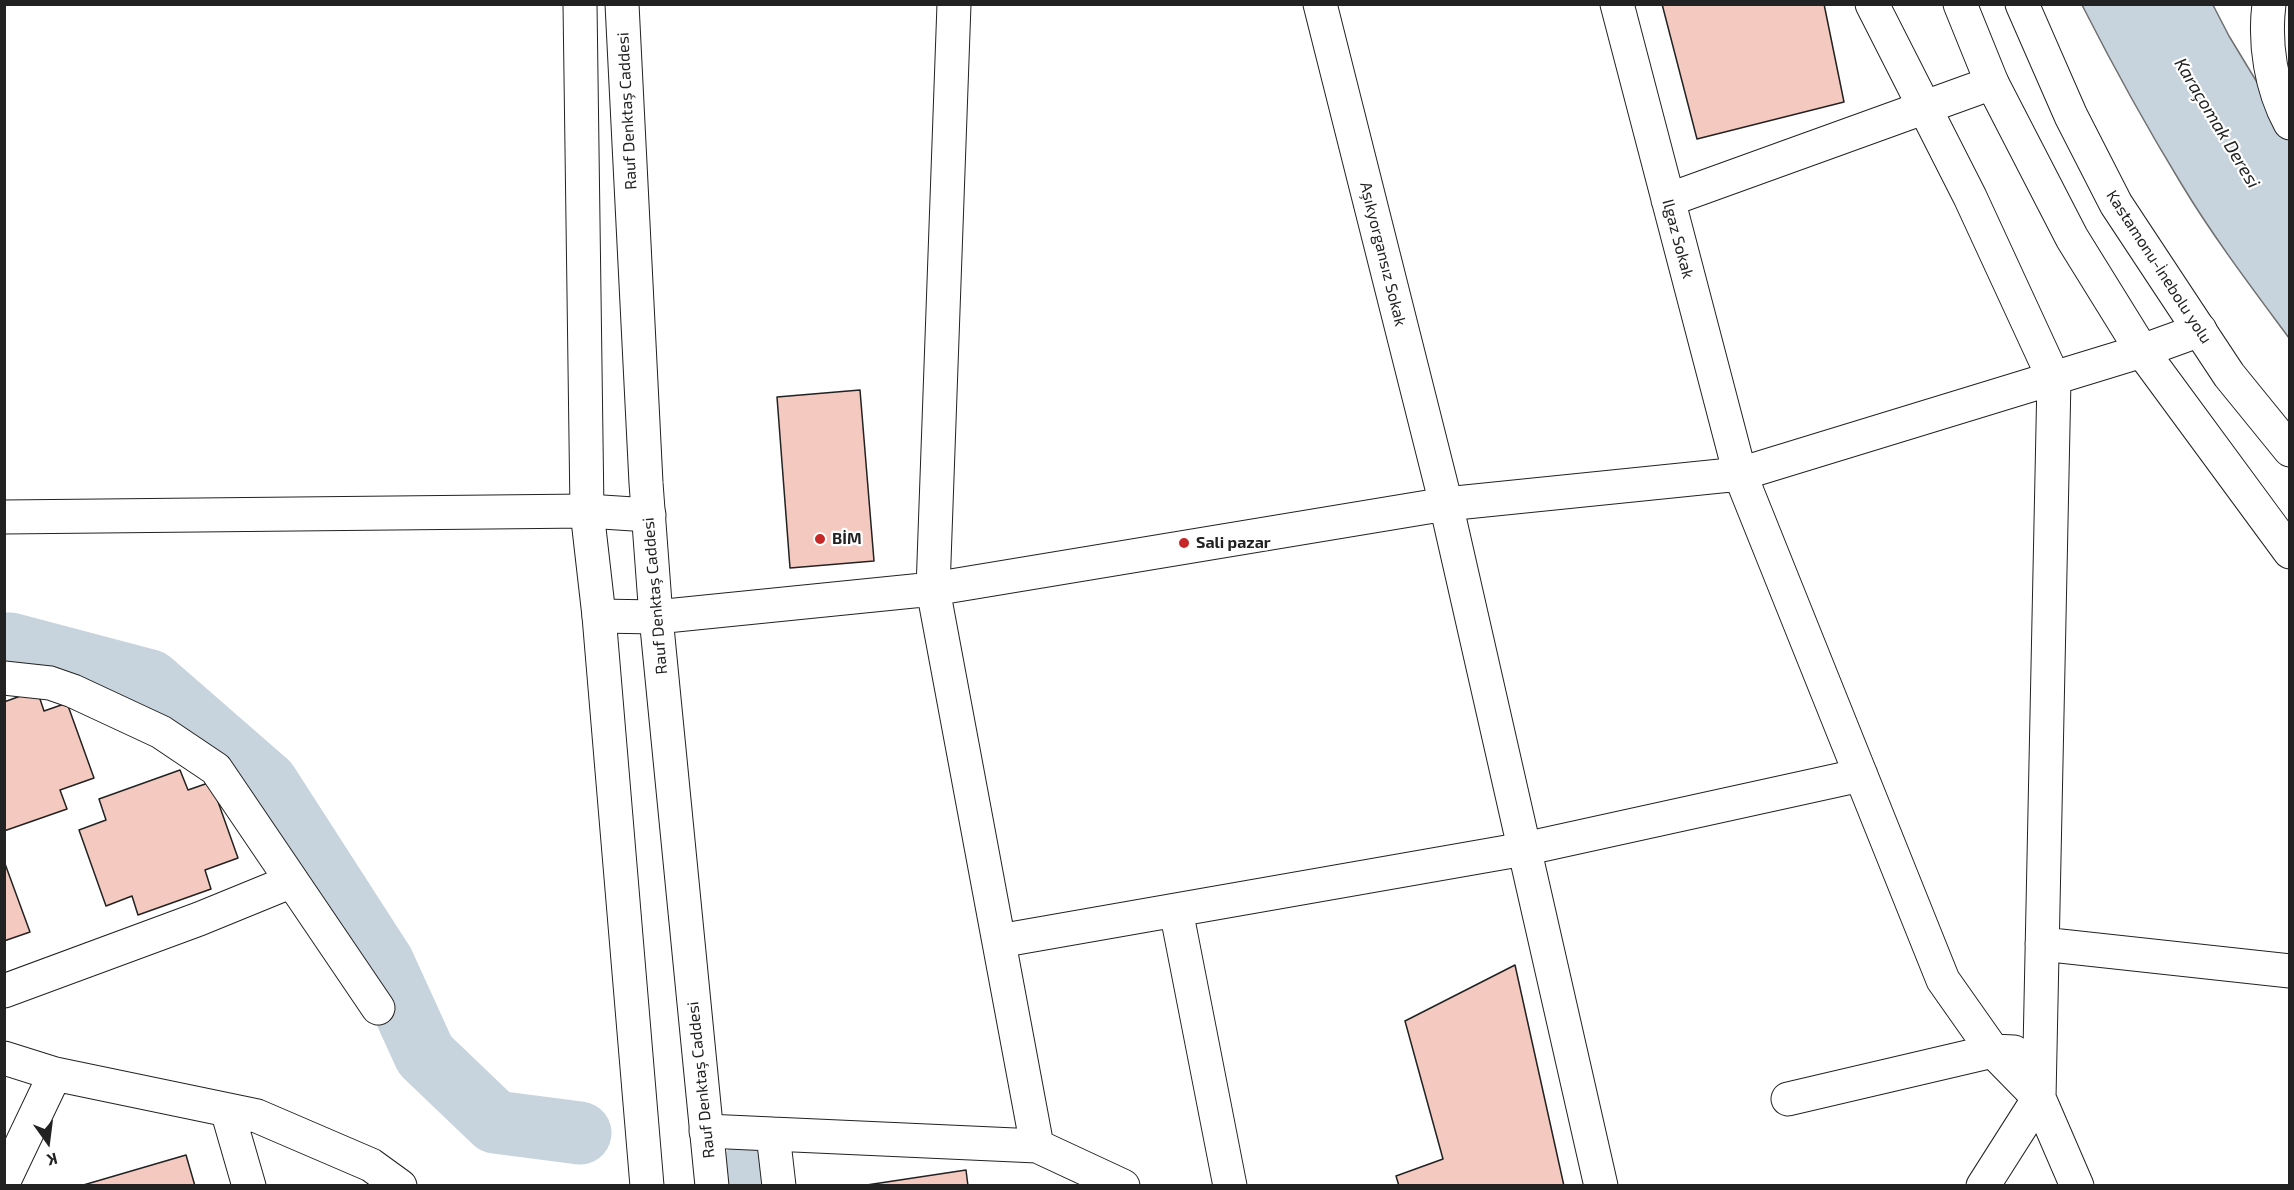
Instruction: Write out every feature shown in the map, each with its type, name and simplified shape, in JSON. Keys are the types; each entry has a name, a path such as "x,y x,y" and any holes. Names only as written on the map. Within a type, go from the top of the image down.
{"street":[{"path":"580,4 587,511 599,616 647,1185"},
{"name":"Rauf Denktaş Caddesi","path":"622,4 656,617 712,1185"},
{"path":"954,4 933,589 1037,1146"},
{"name":"Aşıkyorgansız Sokak","path":"1320,4 1446,504 1601,1185"},
{"name":"Ilgaz Sokak","path":"1617,4 1740,474 1943,980 1993,1051 2039,1098"},
{"path":"1872,4 1970,197 2054,379 2039,1098 2077,1185"},
{"path":"1960,4 1992,83 2072,238 2142,351 2289,552"},
{"name":"Kastamonu-İnebolu yolu","path":"2022,4 2071,116 2116,204 2229,375 2289,450"},
{"path":"2275,17 2268,45 2273,82 2289,123"},
{"path":"1668,200 1923,106 1992,83"},
{"path":"599,616 656,617 933,589 1446,504 1740,474 2054,379 2200,330"},
{"path":"4,517 587,511 649,515"},
{"path":"4,678 50,683 74,691 160,732 216,769 378,1008"},
{"path":"999,941 1524,849 1861,775"},
{"path":"4,991 199,919 292,881"},
{"path":"1176,910 1230,1185"},
{"path":"2042,944 2289,970"},
{"path":"1788,1099 1993,1051 2040,1053"},
{"path":"4,1058 55,1074 257,1116 371,1165 400,1185"},
{"path":"4,1181 55,1074"},
{"path":"1983,1185 2039,1098"},
{"path":"226,1110 249,1185"},
{"path":"706,1131 1037,1146 1079,1176 1123,1185"},
{"path":"774,1134 779,1185"}],"water":[{"name":"Karaçomak Deresi","path":"2082,5 2213,5 2229,36 2289,135 2289,338 2194,205 2143,118"}],"building":[{"path":"1662,4 1824,4 1844,102 1697,139"},
{"path":"860,390 874,561 790,568 777,397"},
{"path":"37,690 44,711 67,703 94,778 60,790 67,809 4,831 4,702"},
{"path":"180,770 188,790 211,782 238,858 205,870 211,889 138,915 132,896 106,906 79,830 106,820 99,799"},
{"path":"4,861 30,932 4,941"},
{"path":"1515,965 1564,1186 1399,1186 1396,1176 1443,1159 1405,1021"},
{"path":"186,1155 195,1186 80,1186"},
{"path":"966,1170 968,1186 860,1186"}],"waterway":[{"path":"4,644 150,681 267,783 383,963 425,1055 495,1122 580,1133"},
{"path":"752,1170 754,1186"}],"place":[{"name":"BİM","path":"820,539"},
{"name":"Sali pazar","path":"1184,543"}]}
